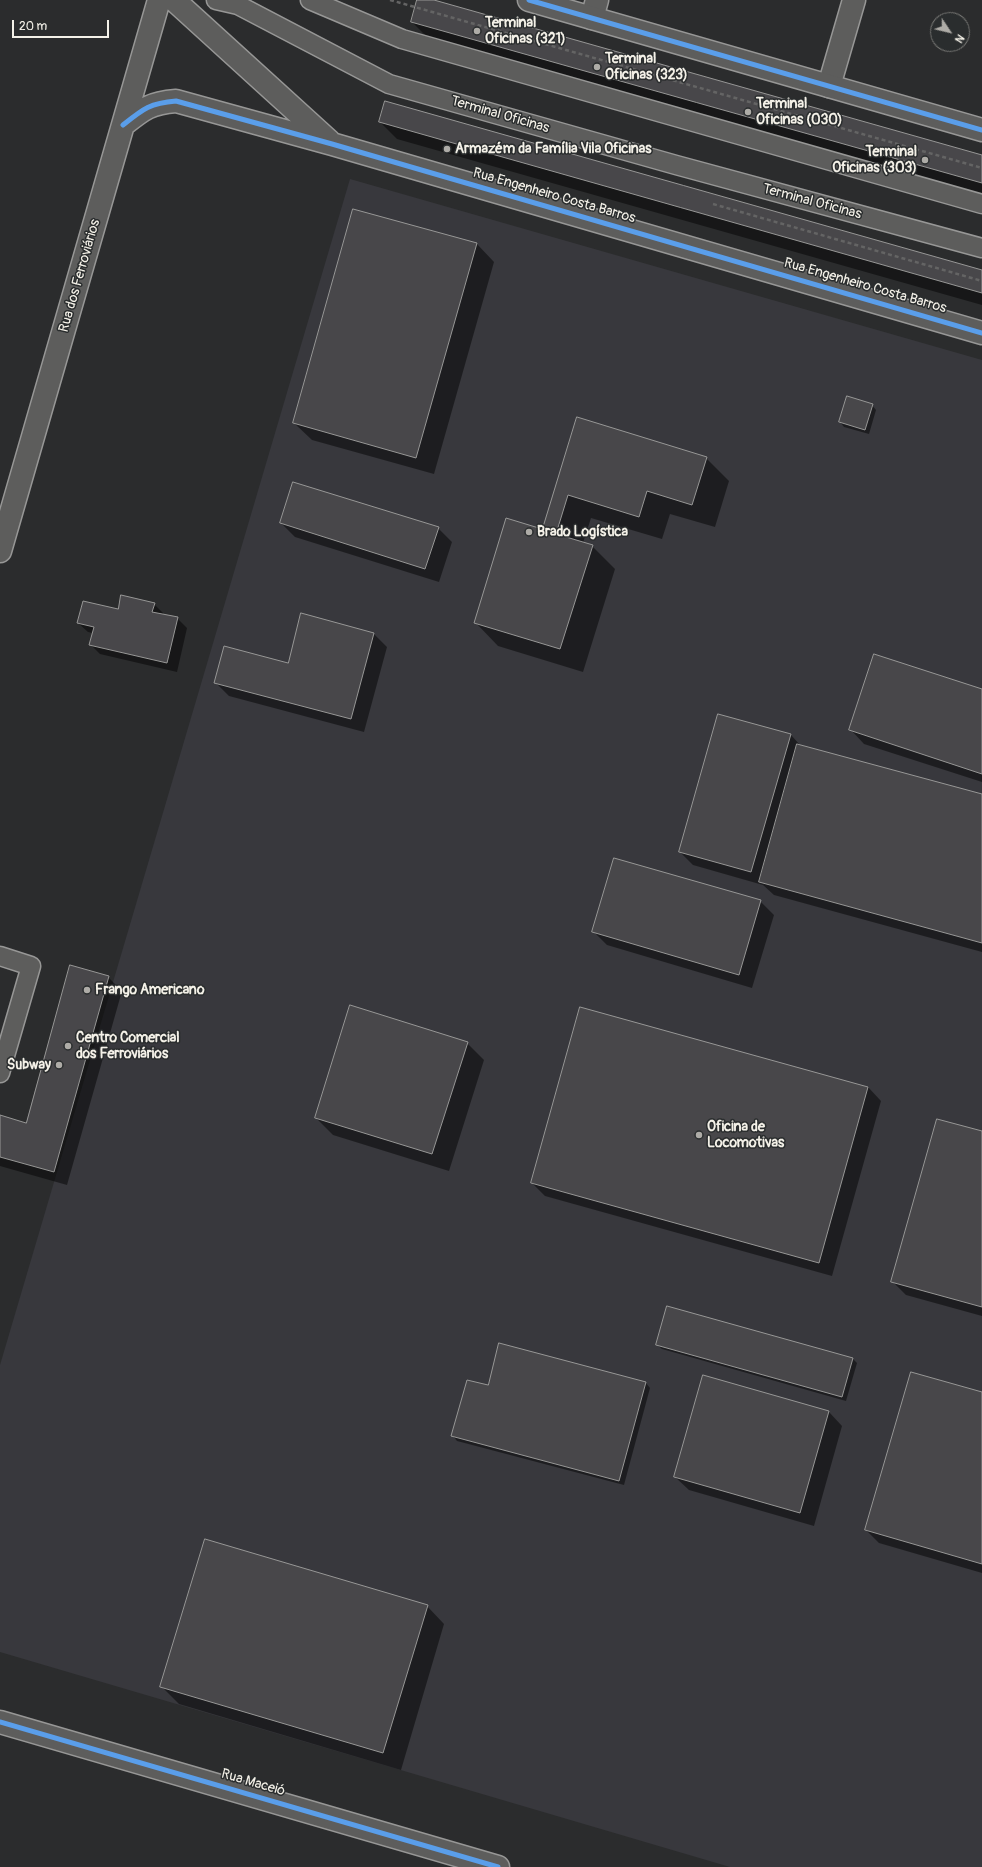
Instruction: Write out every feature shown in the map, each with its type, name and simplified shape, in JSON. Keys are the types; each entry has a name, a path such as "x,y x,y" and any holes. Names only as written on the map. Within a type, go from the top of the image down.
{"street":[{"name":"Rua dos Ferroviários","path":"0,551 6,509 123,125 159,0"},
{"name":"Rua Engenheiro Costa Barros","path":"174,0 332,144"},
{"path":"529,0 595,9 829,86 982,130"},
{"path":"829,86 854,0"},
{"name":"Rua Engenheiro Costa Barros","path":"123,125 144,108 159,102 176,102 332,144 982,333"},
{"name":"Rua Maceió","path":"0,1722 498,1867"}],"lane":[{"name":"Terminal Oficinas","path":"216,0 236,2 389,84 676,165 982,248"},
{"path":"310,0 402,39 982,204"},
{"path":"0,956 31,966 0,1074"}],"path":[{"path":"390,0 982,168"}],"shaded area":[{"path":"350,179 982,360 982,1867 730,1867 0,1652 0,1365"}],"building":[{"path":"417,0 434,0 982,155 982,183 411,22"},
{"path":"385,101 982,270 982,293 379,122"},
{"path":"353,209 477,243 416,458 293,423"},
{"path":"847,396 873,404 865,430 839,422"},
{"name":"Brado Logística","path":"577,417 707,457 692,505 647,491 639,517 568,495 556,534 593,545 560,649 474,623 506,518 542,529"},
{"path":"293,482 439,527 425,569 280,523"},
{"path":"121,595 155,603 152,612 178,617 167,663 89,645 94,627 77,623 83,601 118,609"},
{"path":"301,613 374,633 351,719 214,683 224,646 288,663"},
{"path":"874,654 982,689 982,774 849,730"},
{"path":"718,714 791,734 751,872 679,852"},
{"path":"797,744 982,794 982,943 759,882"},
{"path":"614,858 761,900 739,975 592,932"},
{"name":"Centro Comercial dos Ferroviários","path":"70,965 109,976 54,1172 0,1157 0,1115 26,1123"},
{"path":"350,1005 468,1042 432,1154 315,1118"},
{"name":"Oficina de Locomotivas","path":"580,1007 868,1087 819,1263 531,1183"},
{"path":"937,1119 982,1131 982,1307 891,1282"},
{"path":"667,1306 853,1358 842,1397 656,1345"},
{"path":"499,1343 646,1382 619,1481 451,1436 467,1380 488,1385"},
{"path":"911,1372 982,1392 982,1564 865,1530"},
{"path":"703,1375 829,1411 800,1513 674,1477"},
{"path":"205,1539 428,1605 383,1753 160,1687"}],"cycle path":[{"path":"529,0 982,130"},
{"path":"123,125 153,105 176,101 332,144 982,333"},
{"path":"0,1722 498,1867"}],"place":[{"name":"Terminal Oficinas (321)","path":"477,31"},
{"name":"Terminal Oficinas (323)","path":"597,67"},
{"name":"Terminal Oficinas (030)","path":"748,112"},
{"name":"Armazém da Família Vila Oficinas","path":"447,149"},
{"name":"Terminal Oficinas (303)","path":"925,160"},
{"name":"Brado Logística","path":"529,532"},
{"name":"Frango Americano","path":"87,990"},
{"name":"Centro Comercial dos Ferroviários","path":"68,1046"},
{"name":"Subway","path":"59,1065"},
{"name":"Oficina de Locomotivas","path":"699,1135"}]}
